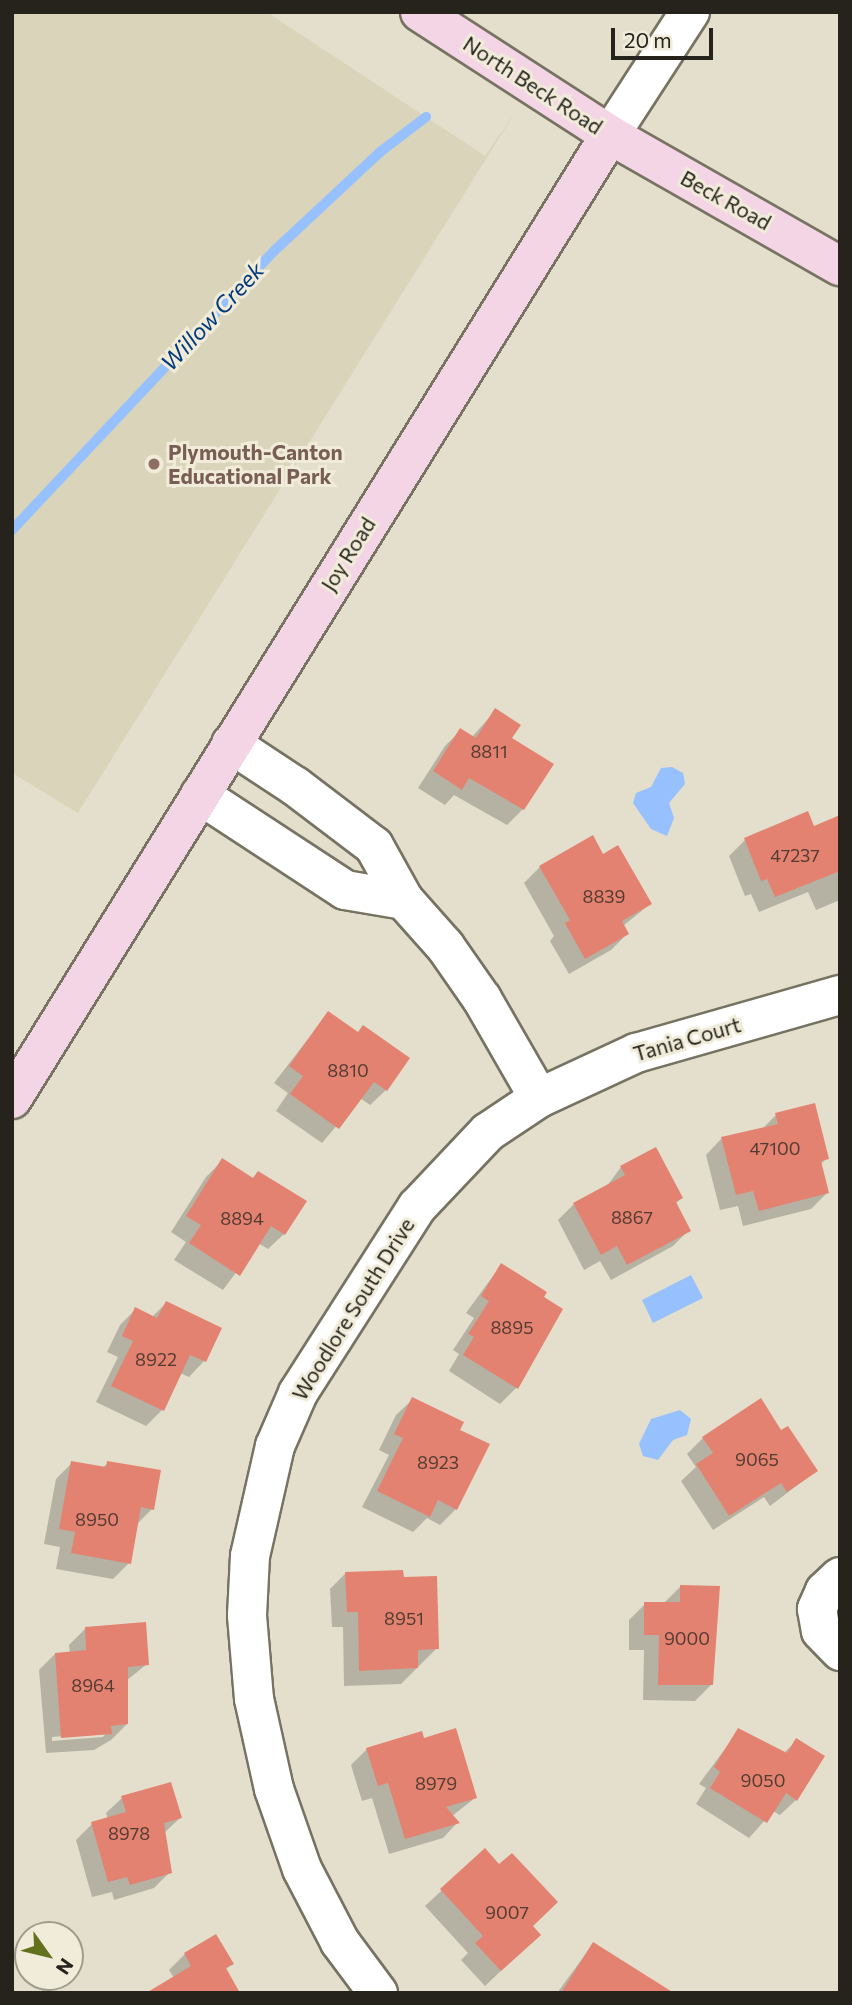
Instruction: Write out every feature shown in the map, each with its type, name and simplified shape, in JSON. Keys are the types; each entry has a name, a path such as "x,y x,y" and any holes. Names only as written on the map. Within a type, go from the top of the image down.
{"street":[{"name":"North Beck Road","path":"420,12 610,135"},
{"name":"Joy Road","path":"12,1099 610,135 690,12"},
{"name":"Beck Road","path":"610,135 840,266"},
{"path":"231,744 295,786 374,846 404,900 445,946 482,999 540,1098"},
{"path":"200,795 345,890 404,900"},
{"name":"Tania Court","path":"540,1098 636,1053 840,995"},
{"name":"Woodlore South Drive","path":"378,1993 322,1911 274,1789 249,1661 250,1556 275,1446 298,1393 342,1320 438,1182 488,1132 540,1098"},
{"path":"840,1577 825,1591 817,1609 821,1631 840,1651"}],"shaded area":[{"name":"Plymouth-Canton Educational Park","path":"12,12 267,12 485,156 516,111 78,813 12,773"}],"water":[{"path":"672,767 683,773 685,784 669,803 674,818 667,836 651,829 633,803 636,793 651,787 661,768"},
{"path":"691,1275 703,1298 653,1323 642,1300"},
{"path":"680,1410 691,1419 687,1435 673,1440 658,1460 643,1456 639,1444 651,1419"}],"building":[{"path":"495,708 521,725 512,738 554,764 524,810 469,778 462,790 433,771 460,728 476,738"},
{"path":"808,811 814,826 840,815 840,871 775,897 767,879 761,881 744,838"},
{"path":"593,835 603,854 618,845 652,904 622,921 629,934 585,959 565,923 570,920 539,866"},
{"path":"328,1011 358,1032 363,1025 410,1058 387,1091 374,1082 339,1129 290,1094 303,1076 289,1066"},
{"path":"815,1103 829,1159 821,1161 829,1193 759,1211 753,1191 736,1195 721,1137 778,1124 775,1113"},
{"path":"656,1147 683,1198 676,1202 691,1231 627,1265 617,1246 601,1255 573,1203 625,1175 620,1166"},
{"path":"222,1158 253,1178 258,1171 307,1201 285,1235 271,1226 240,1276 189,1243 201,1225 186,1216"},
{"path":"501,1263 547,1292 544,1297 563,1309 518,1389 463,1355 474,1337 468,1334 489,1301 481,1296"},
{"path":"166,1301 222,1328 206,1362 190,1355 164,1411 111,1386 133,1341 122,1336 135,1307 157,1318"},
{"path":"412,1397 464,1422 460,1430 490,1444 457,1510 438,1500 430,1517 377,1491 403,1438 394,1434"},
{"path":"761,1398 781,1430 788,1426 818,1471 787,1492 781,1483 729,1516 696,1464 713,1453 702,1437"},
{"path":"71,1461 106,1467 107,1461 161,1470 154,1510 141,1507 131,1564 71,1553 75,1532 59,1529"},
{"path":"403,1570 404,1577 437,1576 439,1649 418,1650 418,1668 359,1671 358,1612 347,1612 345,1572"},
{"path":"680,1585 720,1586 713,1685 658,1685 659,1635 644,1635 644,1602 680,1602"},
{"path":"146,1622 149,1665 128,1667 128,1724 111,1726 112,1734 61,1738 55,1653 86,1650 85,1627"},
{"path":"456,1728 477,1798 446,1807 460,1823 405,1839 388,1783 378,1786 366,1748 422,1731 424,1738"},
{"path":"738,1728 787,1753 796,1738 825,1756 797,1801 786,1793 767,1823 710,1788 720,1772 714,1767"},
{"path":"171,1782 182,1818 164,1823 172,1873 130,1885 127,1877 108,1882 91,1822 126,1812 121,1796"},
{"path":"485,1848 499,1864 512,1853 558,1902 533,1926 541,1935 501,1971 475,1943 483,1936 440,1889"},
{"path":"216,1934 234,1964 226,1968 240,1993 146,1993 191,1966 184,1953"},
{"path":"593,1942 674,1993 561,1993"}],"waterway":[{"name":"Willow Creek","path":"12,530 274,251 380,152 426,117"}],"place":[{"name":"Plymouth-Canton Educational Park","path":"154,464"}]}
